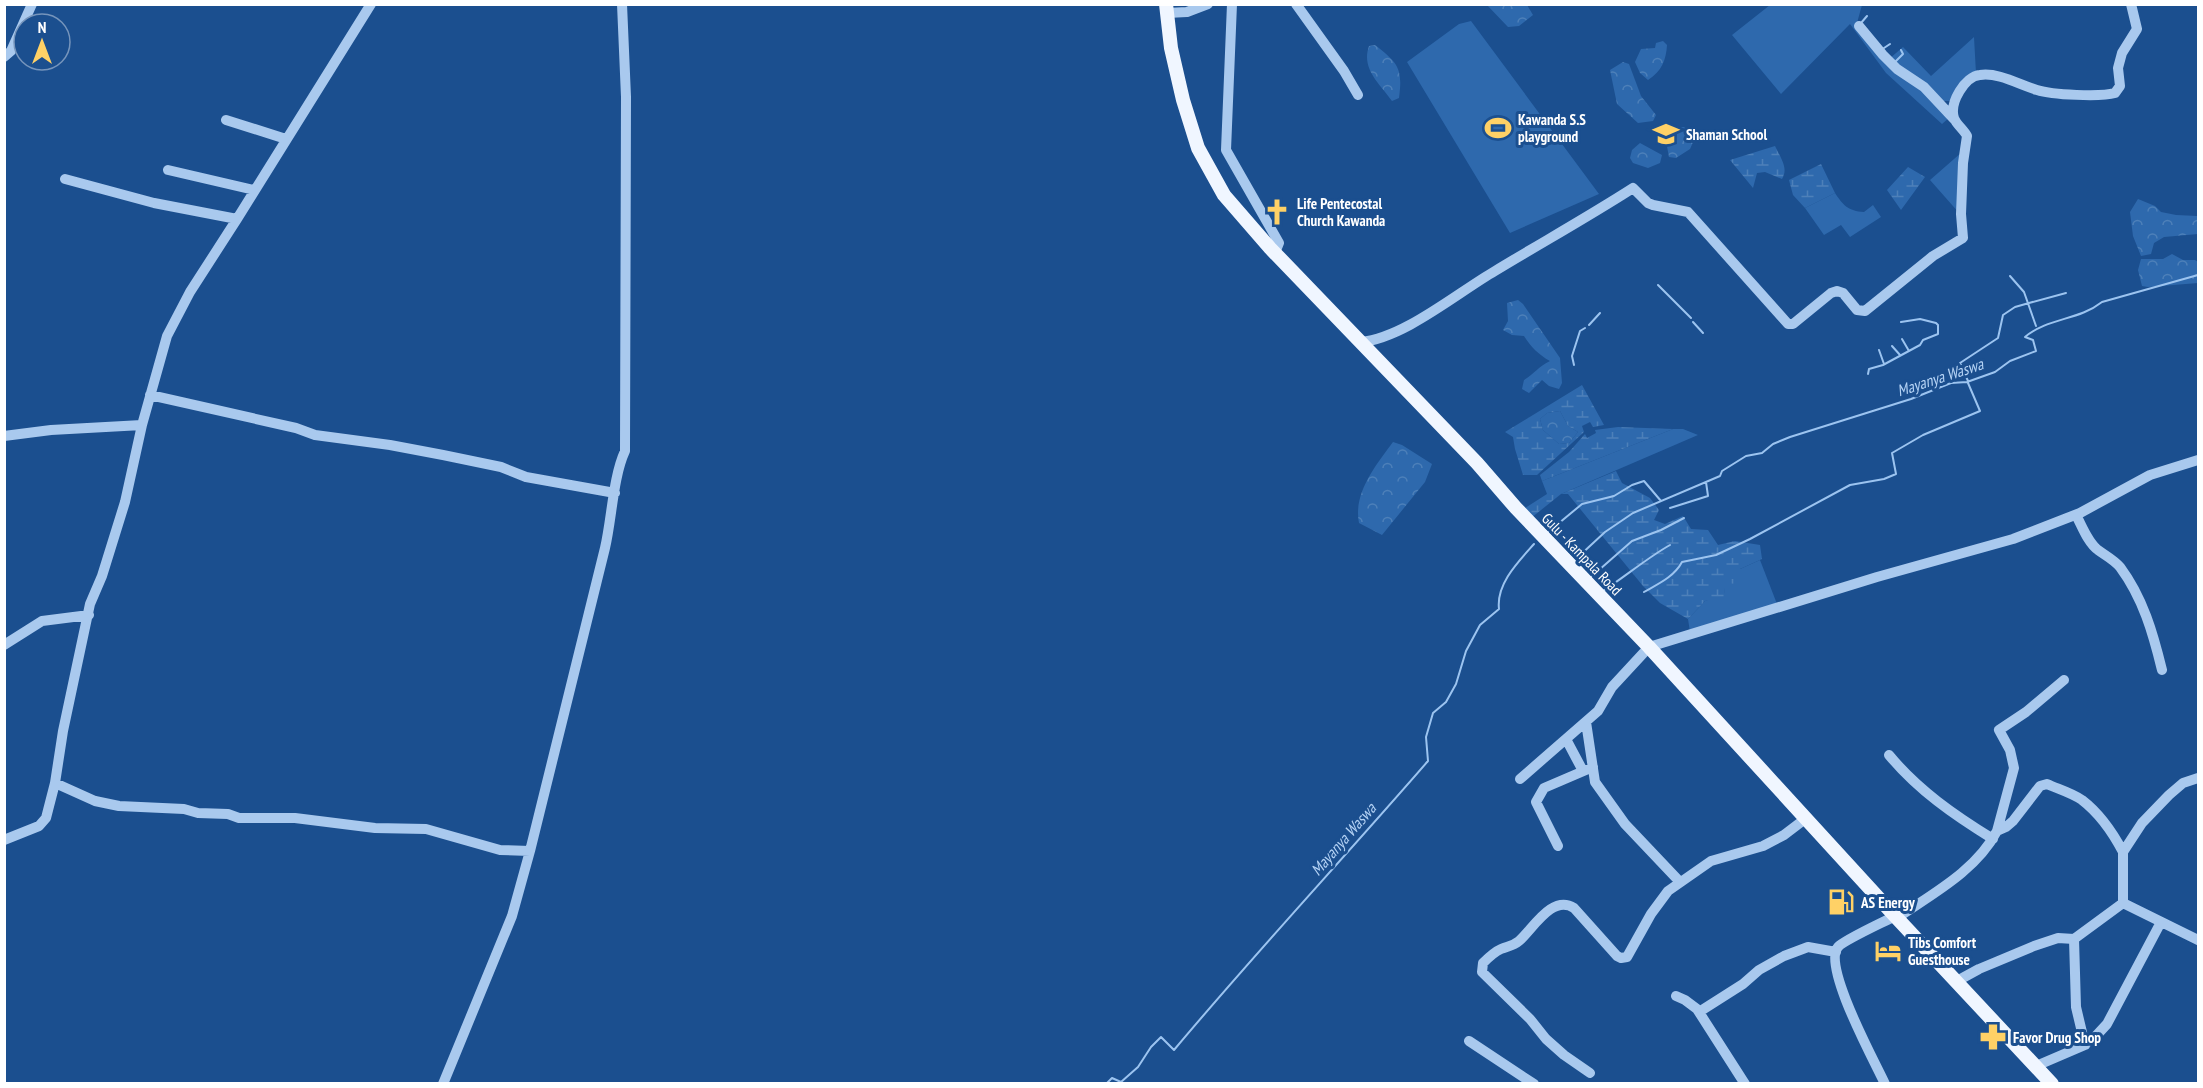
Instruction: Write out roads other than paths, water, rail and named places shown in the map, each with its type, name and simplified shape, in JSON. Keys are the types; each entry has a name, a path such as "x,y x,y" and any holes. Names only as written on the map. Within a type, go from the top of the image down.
{"main road":[{"name":"Gulu - Kampala Road","path":"1167,9 1171,48 1181,94 1198,148 1224,195 1275,253 1477,463 1551,546 1649,647 1805,819 2052,1083"}],"street":[{"path":"4,57 11,51 32,4"},
{"path":"4,840 39,826 46,818 56,783 64,723 90,604 102,576 125,502 142,425 167,336 178,313 371,4"},
{"path":"1167,9 1187,12 1208,4"},
{"path":"1232,4 1226,150 1279,243 1275,253"},
{"path":"1296,4 1344,71 1358,95"},
{"path":"1954,119 1955,101 1964,84 1978,74 1991,75 2041,91 2100,95 2115,93 2121,86 2118,68 2122,53 2136,29 2131,4"},
{"path":"443,1083 512,916 585,633 611,520 618,468 625,451 626,97 623,6"},
{"path":"1361,342 1373,341 1411,324 1494,271 1633,188 1648,203 1688,212 1788,324 1793,324 1831,293 1837,291 1843,293 1857,310 1865,311 1933,256 1963,238 1960,214 1967,136 1924,87 1890,62 1859,26"},
{"path":"1938,102 1944,104 1955,101"},
{"path":"226,120 286,139"},
{"path":"168,170 254,190"},
{"path":"65,179 154,203 237,219"},
{"path":"150,395 296,428 315,435 443,455 501,467 526,477 615,493"},
{"path":"4,436 51,430 142,425"},
{"path":"1520,779 1598,711 1612,687 1649,647 1877,577 2013,539 2076,515 2150,475 2199,460"},
{"path":"2076,515 2091,543 2113,559 2139,596 2153,634 2162,670"},
{"path":"4,645 42,621 89,615"},
{"path":"1995,835 2014,768 2010,750 2000,730 2026,712 2064,680"},
{"path":"1586,722 1588,769"},
{"path":"1566,739 1624,824 1680,882"},
{"path":"1889,755 1922,790 1964,822 1995,835"},
{"path":"1558,846 1536,802 1544,788 1588,769"},
{"path":"2123,852 2142,823 2169,795 2183,783 2199,778"},
{"path":"56,783 95,801 119,806 184,809 198,813 228,813 239,818 295,818 375,828 426,829 500,850 530,851"},
{"path":"1885,1083 1847,1002 1837,972 1836,952 1839,946 1896,917 1959,875 1977,859 1995,835 2006,827 2040,786 2047,784 2081,800 2115,837 2123,852 2122,903"},
{"path":"1590,1073 1564,1056 1546,1039 1530,1019 1482,972 1481,965 1495,952 1520,940 1532,926 1559,904 1574,909 1617,956 1624,959 1629,955 1659,902 1668,891 1711,861 1763,846 1784,835 1805,819"},
{"path":"2122,903 2199,940"},
{"path":"1957,981 1979,969 2034,946 2058,938 2074,939 2122,903"},
{"path":"2036,1066 2083,1047 2107,1024 2161,922"},
{"path":"2074,939 2076,1007 2086,1043"},
{"path":"1699,1012 1743,984 1759,970 1784,956 1808,947 1836,952"},
{"path":"1676,996 1692,1004 1699,1012 1744,1083"},
{"path":"1470,1041 1534,1083"}],"waterway":[{"path":"1861,23 1867,16"},
{"path":"1884,48 1890,44"},
{"path":"1895,62 1903,54 1901,50"},
{"name":"Mayanya Waswa","path":"1577,558 1605,532 1633,513 1720,476 1722,471 1746,456 1762,453 1773,444 1790,437 1911,399 1951,383 1967,382 1995,372 2010,361 2036,351 2033,340 2025,337 2044,326 2083,313 2102,302 2198,275"},
{"path":"2010,276 2024,292 2036,326"},
{"path":"1658,285 1691,318"},
{"path":"1968,381 1960,363 1998,338 2003,315 2015,307 2066,293"},
{"path":"1589,325 1600,313"},
{"path":"1868,374 1869,369 1883,365 1920,345 1923,340 1938,334 1936,323 1920,319 1901,322"},
{"path":"1693,322 1703,333"},
{"path":"1574,365 1572,356 1580,331 1585,328"},
{"path":"1902,339 1909,351"},
{"path":"1892,346 1900,355"},
{"path":"1879,350 1884,364"},
{"path":"1644,592 1670,576 1682,562 1716,555 1850,485 1884,479 1896,474 1892,453 1923,435 1980,411 1968,383"},
{"name":"Mayanya Waswa","path":"1547,533 1582,504 1614,496 1644,481 1661,501"},
{"path":"1670,508 1708,496 1706,482"},
{"path":"1591,577 1632,541 1684,518"},
{"name":"Mayanya Waswa","path":"1106,1084 1112,1078 1121,1082 1138,1067 1151,1047 1161,1037 1174,1050 1428,761 1426,737 1433,713 1446,702 1456,684 1466,651 1480,625 1499,609 1501,591 1509,574 1534,544"},
{"path":"1603,591 1670,545"}],"place":[{"name":"Kawanda S.S playground","path":"1498,128"},
{"name":"Shaman School","path":"1666,134"},
{"name":"Life Pentecostal Church Kawanda","path":"1277,212"},
{"name":"AS Energy","path":"1841,902"},
{"name":"Tibs Comfort Guesthouse","path":"1888,951"},
{"name":"Favor Drug Shop","path":"1993,1037"}]}
